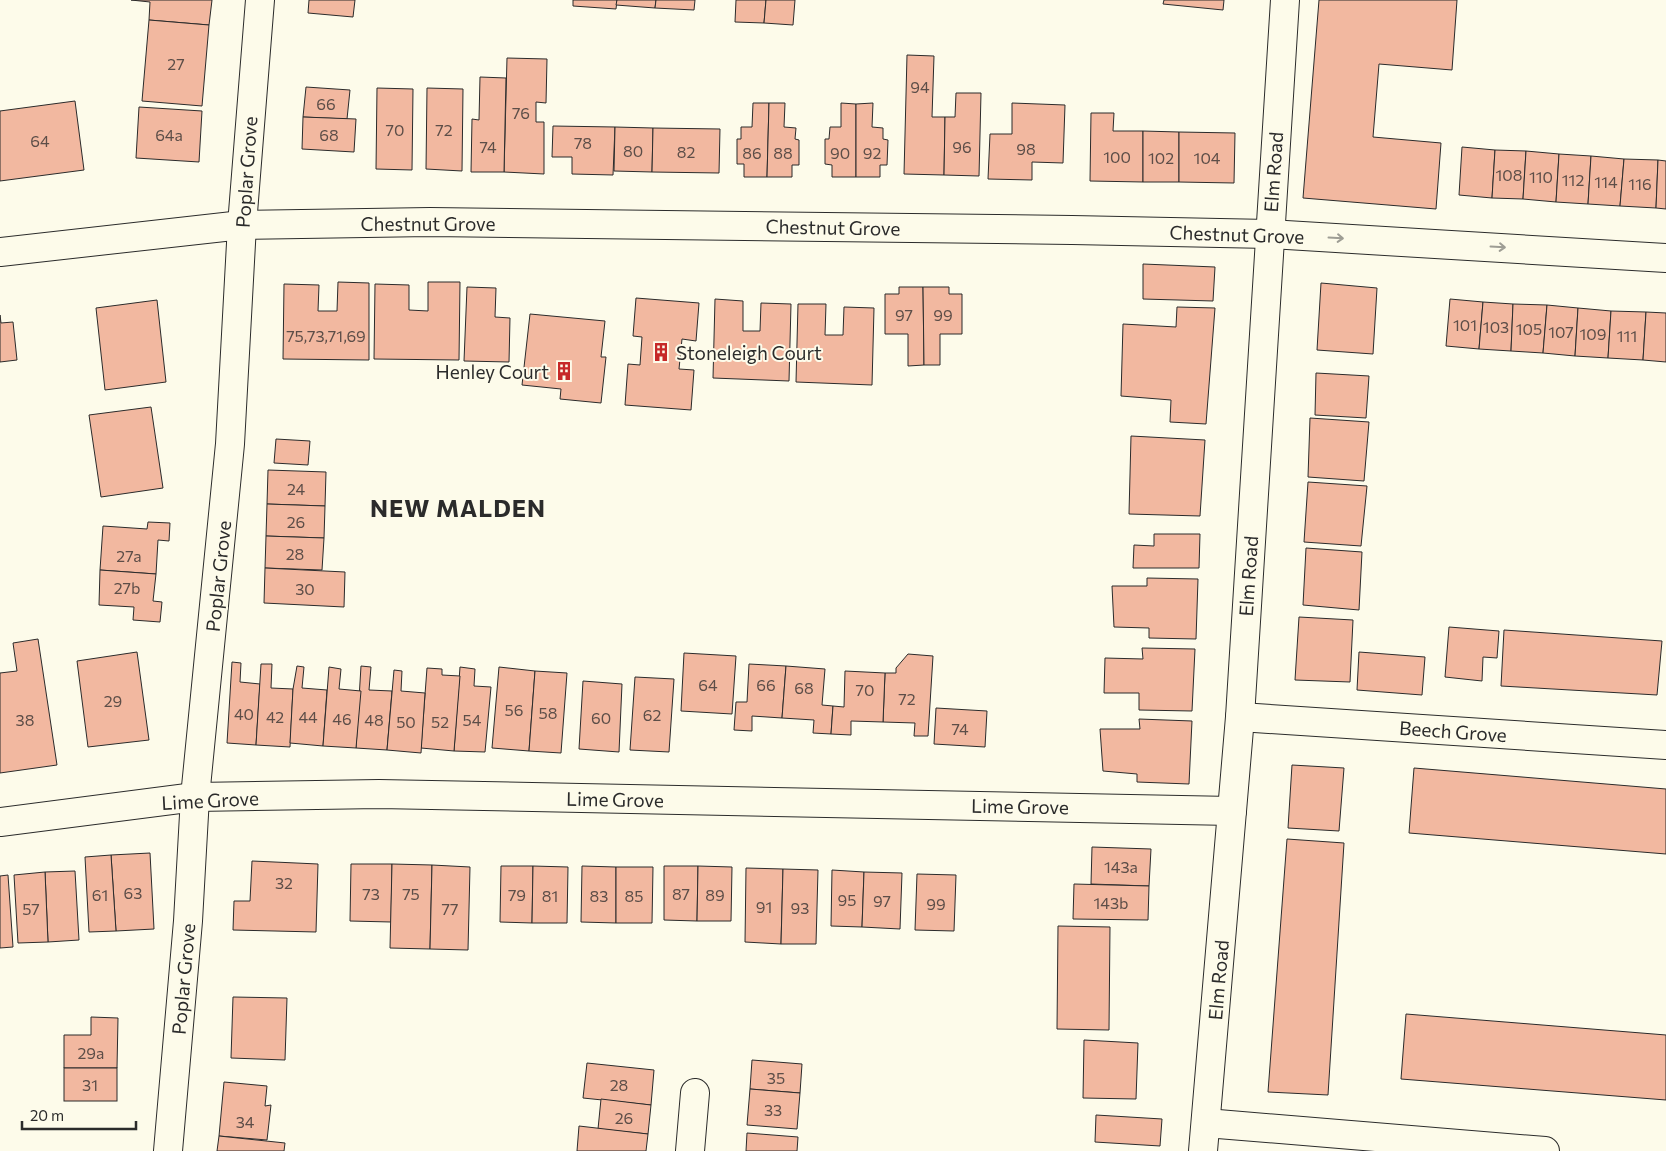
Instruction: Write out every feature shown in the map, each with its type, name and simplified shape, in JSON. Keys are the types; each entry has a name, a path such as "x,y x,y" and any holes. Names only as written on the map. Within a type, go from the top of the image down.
{"street":[{"name":"Poplar Grove","path":"168,1151 188,921 195,797 226,494 242,225 260,0"},
{"name":"Elm Road","path":"1203,1151 1240,717 1285,0"},
{"name":"Chestnut Grove","path":"0,252 242,225 430,222 1269,234 1666,258"},
{"name":"Beech Grove","path":"1240,717 1666,745"},
{"name":"Lime Grove","path":"0,822 195,797 379,794 1232,811"},
{"path":"690,1151 695,1093"},
{"path":"1206,1123 1544,1151"}],"building":[{"path":"131,0 212,0 209,25 149,20 150,2"},
{"path":"309,0 355,0 353,17 308,13"},
{"path":"573,0 617,0 616,9 573,6"},
{"path":"617,0 656,0 655,8 616,5"},
{"path":"656,0 695,0 694,10 655,8"},
{"path":"736,0 766,0 764,23 735,22"},
{"path":"766,0 795,0 793,25 764,23"},
{"path":"1164,0 1224,0 1223,10 1163,4"},
{"path":"1319,0 1457,0 1452,70 1379,64 1373,137 1441,143 1436,209 1303,198"},
{"path":"149,20 209,25 202,106 142,101"},
{"path":"907,55 934,56 932,117 945,117 944,175 904,174"},
{"path":"507,58 547,59 546,103 536,102 536,122 544,122 544,174 504,172"},
{"path":"480,77 506,78 504,172 471,172 472,119 479,120"},
{"path":"306,87 350,90 347,119 303,117"},
{"path":"377,88 413,89 412,170 376,169"},
{"path":"427,88 463,89 462,171 426,169"},
{"path":"956,93 981,93 979,176 944,175 945,117 955,117"},
{"path":"75,101 84,170 0,181 0,111"},
{"path":"753,103 769,103 767,177 744,177 744,164 737,164 737,139 741,139 741,127 752,127"},
{"path":"769,103 785,103 784,127 796,128 795,139 799,140 799,165 792,165 792,177 767,177"},
{"path":"841,103 856,104 856,177 832,177 832,165 825,164 825,139 829,139 830,127 841,127"},
{"path":"873,103 872,127 883,128 883,139 888,140 887,165 880,165 880,177 856,177 856,104"},
{"path":"1012,103 1065,105 1063,163 1032,162 1032,180 988,179 990,134 1012,134"},
{"path":"139,107 202,111 199,162 136,158"},
{"path":"1091,113 1114,113 1113,131 1143,131 1143,182 1090,181"},
{"path":"303,117 356,119 354,152 302,149"},
{"path":"553,126 615,127 613,175 572,174 572,157 552,157"},
{"path":"615,127 653,128 652,172 614,171"},
{"path":"653,128 720,129 719,173 652,172"},
{"path":"1143,131 1179,132 1179,182 1143,182"},
{"path":"1179,132 1235,133 1234,183 1179,182"},
{"path":"1462,147 1495,150 1492,198 1459,195"},
{"path":"1495,150 1526,151 1523,199 1492,198"},
{"path":"1526,151 1559,154 1556,202 1523,199"},
{"path":"1559,154 1591,156 1588,204 1556,202"},
{"path":"1591,156 1624,159 1620,206 1588,204"},
{"path":"1624,159 1658,160 1656,208 1620,206"},
{"path":"1658,160 1666,161 1666,209 1656,208"},
{"path":"1143,264 1215,267 1213,301 1143,299"},
{"path":"338,282 369,283 369,360 283,359 284,284 319,285 318,311 337,311"},
{"path":"428,282 460,282 459,360 374,359 375,284 409,285 409,310 428,311"},
{"path":"1321,283 1377,288 1373,354 1317,350"},
{"path":"467,287 496,288 495,317 510,318 509,362 464,361"},
{"path":"899,287 923,287 924,365 908,366 908,334 885,334 885,294 899,294"},
{"path":"923,287 949,287 949,294 962,294 962,334 940,334 940,365 924,365"},
{"name":"Stoneleigh Court","path":"636,298 699,303 696,341 682,339 679,369 694,370 691,410 625,405 628,364 640,365 642,337 633,336"},
{"path":"715,299 743,301 743,331 760,331 761,303 791,304 789,381 713,378"},
{"path":"1450,299 1483,302 1479,349 1446,346"},
{"path":"157,300 166,382 105,390 96,308"},
{"path":"1483,302 1513,304 1511,351 1479,349"},
{"path":"798,304 826,304 825,335 843,335 844,307 874,308 872,385 796,382"},
{"path":"1513,304 1547,305 1543,353 1511,351"},
{"path":"1547,305 1578,308 1575,356 1543,353"},
{"path":"1177,307 1215,308 1206,424 1170,422 1171,400 1121,396 1123,324 1176,327"},
{"path":"1578,308 1611,311 1608,358 1575,356"},
{"path":"1611,311 1646,312 1643,360 1608,358"},
{"path":"1646,312 1666,313 1666,362 1643,360"},
{"name":"Henley Court","path":"530,314 605,321 601,357 606,357 601,403 560,399 561,389 522,385"},
{"path":"0,315 1,323 13,322 17,360 0,362"},
{"path":"1316,373 1369,376 1366,418 1315,415"},
{"path":"151,407 163,488 101,497 89,415"},
{"path":"1310,418 1369,422 1364,481 1308,477"},
{"path":"1131,436 1205,440 1200,516 1129,514"},
{"path":"276,439 310,441 308,465 274,463"},
{"path":"268,470 326,472 325,506 267,504"},
{"path":"1308,482 1367,486 1361,546 1304,542"},
{"path":"267,504 325,506 324,538 266,536"},
{"path":"148,522 170,523 169,541 158,540 156,574 100,570 103,526 147,529"},
{"path":"1154,534 1200,534 1199,568 1133,568 1134,545 1154,546"},
{"path":"266,536 324,538 322,570 265,568"},
{"path":"1306,548 1362,552 1359,610 1303,605"},
{"path":"265,568 345,572 344,607 264,603"},
{"path":"100,570 156,574 153,601 162,602 160,622 133,620 134,607 99,605"},
{"path":"1147,578 1198,579 1196,639 1149,638 1149,628 1114,627 1112,586 1147,586"},
{"path":"1299,617 1353,620 1350,682 1295,680"},
{"path":"1449,627 1499,631 1497,658 1483,657 1482,681 1445,677"},
{"path":"1504,630 1662,641 1657,695 1501,686"},
{"path":"38,639 57,765 0,773 0,673 17,671 13,643"},
{"path":"1142,648 1195,649 1192,711 1139,710 1139,693 1104,693 1105,658 1143,659"},
{"path":"137,652 149,740 88,747 77,661"},
{"path":"1359,652 1425,657 1422,695 1357,690"},
{"path":"684,653 736,656 732,714 681,711"},
{"path":"908,654 933,656 928,736 914,736 915,723 883,722 885,673 896,673 896,668"},
{"path":"232,662 241,663 240,682 260,684 256,745 227,743"},
{"path":"261,664 272,664 271,688 293,689 290,747 256,745"},
{"path":"749,664 786,666 782,718 752,716 752,731 734,730 736,702 747,702"},
{"path":"297,666 304,667 302,688 327,690 323,746 290,743 293,689"},
{"path":"361,666 371,667 369,690 392,691 387,750 356,748"},
{"path":"786,666 825,669 822,705 833,706 831,734 813,733 814,720 782,718"},
{"path":"329,667 341,669 339,689 361,691 356,748 323,746"},
{"path":"460,667 475,669 474,686 491,687 485,752 454,751"},
{"path":"499,667 535,671 529,751 492,748"},
{"path":"427,668 442,669 442,675 460,676 454,751 421,748"},
{"path":"394,670 402,671 401,691 425,693 421,753 387,750"},
{"path":"535,671 567,673 561,753 529,751"},
{"path":"845,671 885,673 883,722 851,721 851,735 831,734 833,706 844,707"},
{"path":"635,677 674,679 669,752 630,750"},
{"path":"583,681 622,684 619,752 579,749"},
{"path":"936,708 987,711 985,747 934,744"},
{"path":"1139,719 1192,721 1189,784 1137,782 1137,774 1103,771 1100,729 1140,729"},
{"path":"1292,765 1344,768 1339,831 1288,828"},
{"path":"1414,768 1666,789 1666,854 1409,833"},
{"path":"1287,839 1344,843 1328,1095 1268,1092"},
{"path":"1092,847 1151,849 1149,886 1091,884"},
{"path":"150,853 154,929 116,931 111,855"},
{"path":"111,855 116,931 89,932 85,857"},
{"path":"252,861 318,864 316,932 233,930 234,901 250,901"},
{"path":"351,864 392,864 391,922 350,921"},
{"path":"392,864 432,865 430,949 390,948"},
{"path":"432,865 470,867 468,950 430,949"},
{"path":"501,866 533,866 532,923 500,922"},
{"path":"533,866 568,867 567,923 532,923"},
{"path":"582,866 616,867 616,923 581,922"},
{"path":"664,866 698,866 697,921 664,920"},
{"path":"698,866 732,867 731,921 697,921"},
{"path":"616,867 653,867 652,923 616,923"},
{"path":"746,868 783,869 781,944 745,942"},
{"path":"783,869 818,870 816,944 781,944"},
{"path":"832,870 864,872 862,927 831,926"},
{"path":"75,871 79,940 48,942 45,872"},
{"path":"45,872 48,942 18,943 14,875"},
{"path":"864,872 902,873 900,929 862,927"},
{"path":"917,874 956,875 954,931 915,930"},
{"path":"8,875 13,947 0,948 0,876"},
{"path":"1074,884 1149,886 1148,920 1073,919"},
{"path":"1058,926 1110,927 1109,1030 1057,1029"},
{"path":"233,997 287,998 285,1060 231,1058"},
{"path":"1406,1014 1666,1035 1666,1100 1401,1079"},
{"path":"91,1017 118,1018 117,1068 64,1068 64,1035 91,1035"},
{"path":"1084,1040 1138,1043 1136,1099 1083,1098"},
{"path":"752,1060 802,1064 800,1093 750,1089"},
{"path":"587,1063 654,1070 651,1105 583,1098"},
{"path":"64,1068 117,1068 117,1101 64,1101"},
{"path":"224,1082 267,1086 265,1106 271,1105 267,1140 219,1136"},
{"path":"750,1089 800,1093 797,1129 747,1125"},
{"path":"601,1099 651,1105 648,1134 598,1129"},
{"path":"1096,1115 1162,1119 1160,1146 1095,1142"},
{"path":"579,1126 648,1134 646,1151 577,1151"},
{"path":"747,1133 798,1137 797,1151 746,1151"},
{"path":"219,1136 285,1143 284,1151 217,1151"}],"place":[{"name":"Stoneleigh Court","path":"661,352"},
{"name":"Henley Court","path":"564,371"}],"district":[{"name":"NEW MALDEN","path":"458,507"}]}
